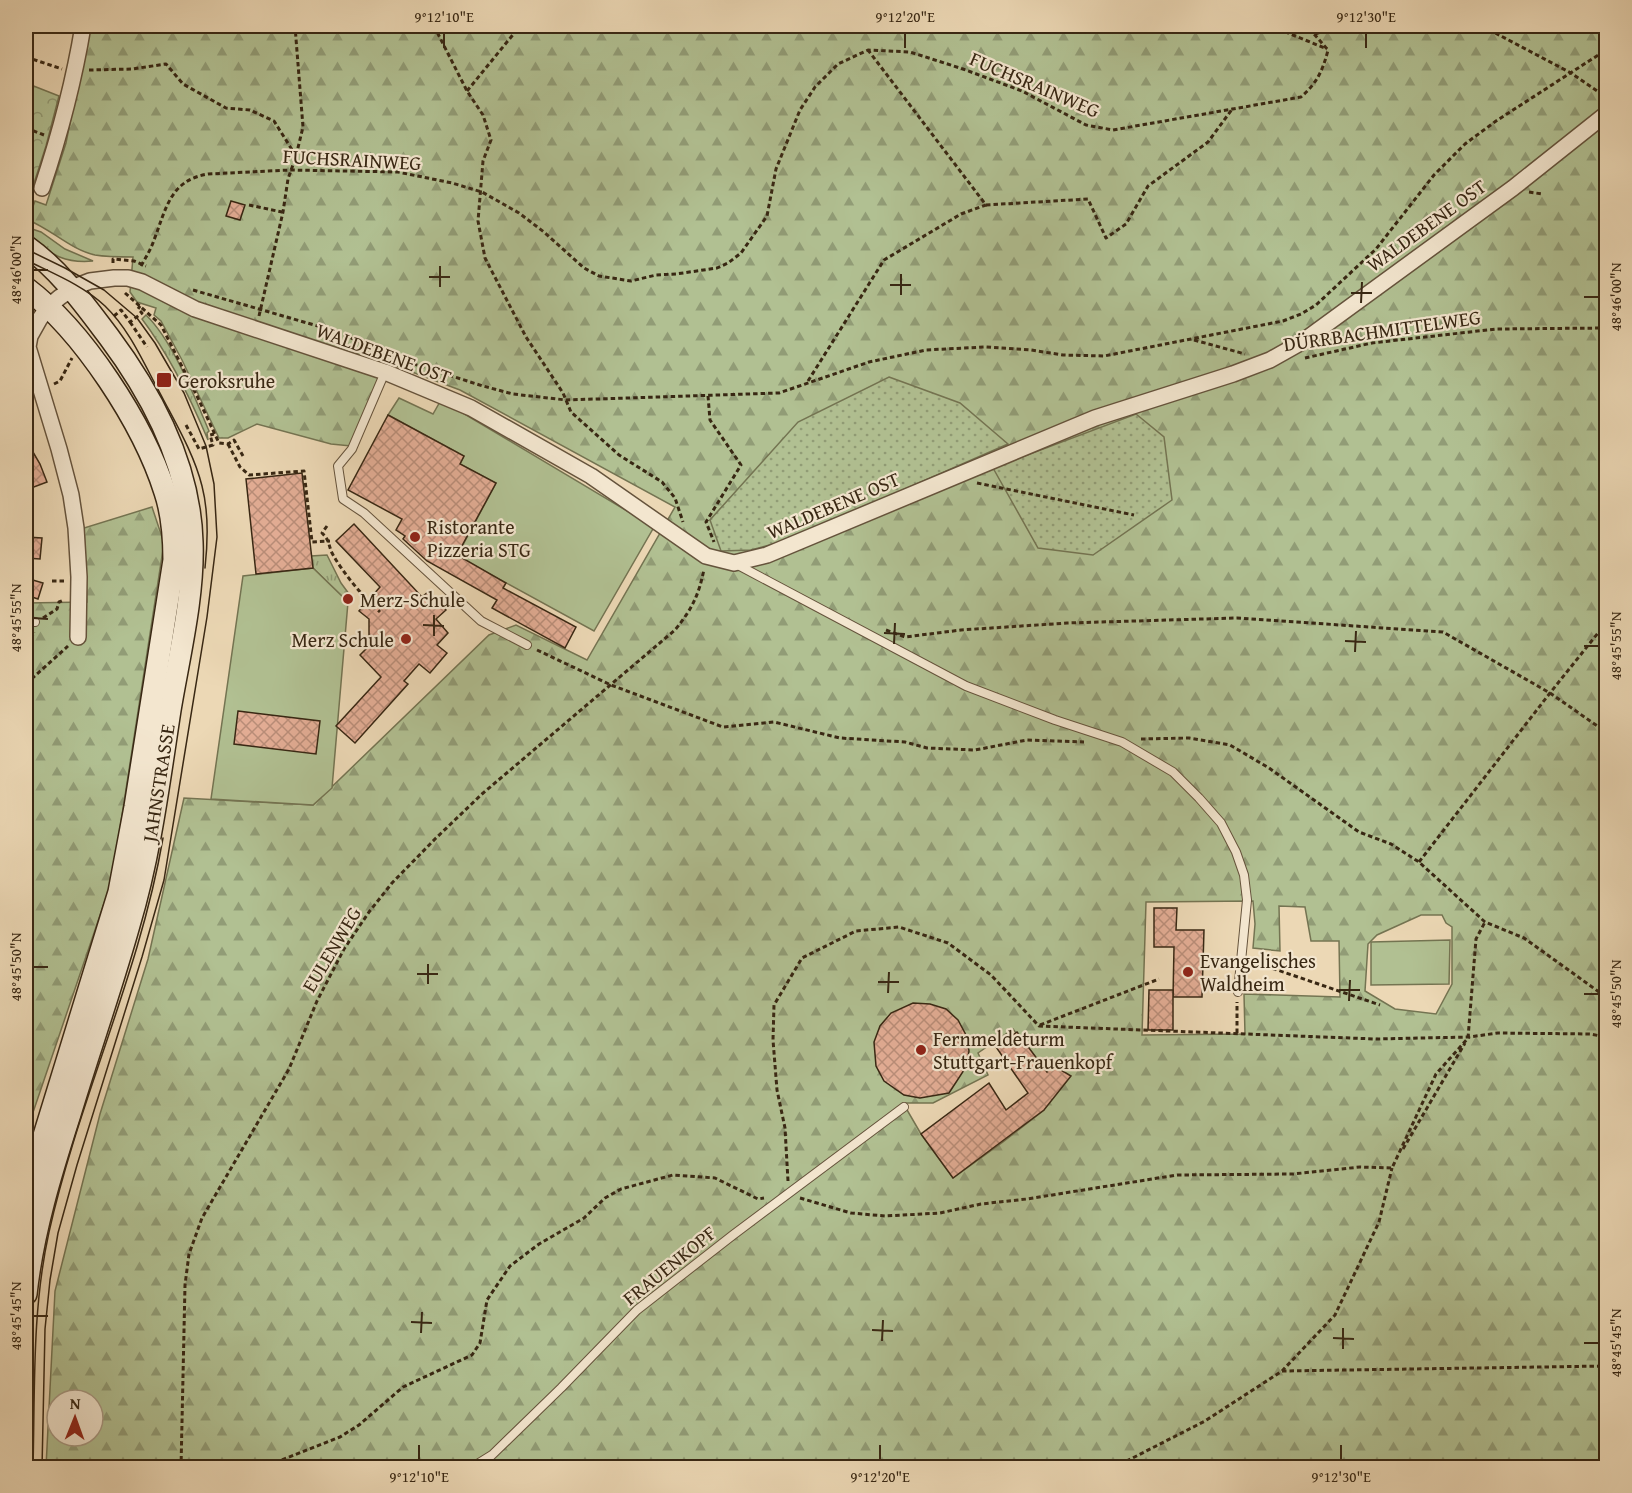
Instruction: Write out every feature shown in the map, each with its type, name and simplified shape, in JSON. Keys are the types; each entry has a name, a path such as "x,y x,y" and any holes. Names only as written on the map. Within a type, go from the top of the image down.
{"main road":[{"name":"JAHNSTRASSE","path":"26,246 39,255 90,311 129,366 163,425 182,474 191,519 192,545 185,622 143,872 122,949 44,1196 32,1250 26,1294"},
{"name":"JAHNSTRASSE","path":"26,288 48,307 84,346 110,384 152,459 165,493 174,541 174,560 132,828 119,892 26,1194"}],"street":[{"path":"42,188 58,140 76,71 83,26"},
{"name":"WALDEBENE OST","path":"48,307 72,289 90,281 114,278 135,280 212,315 385,372 471,408 591,476 706,556 734,563 767,555 1095,418 1233,375 1270,360 1302,342 1513,188 1606,114"},
{"path":"48,307 34,328 28,347 29,357 41,389 71,495 79,577 78,636"}],"lane":[{"path":"385,372 352,450 338,466 343,499 364,513 481,621 527,645"},
{"path":"734,563 966,686 1055,720 1122,742 1173,772 1221,823 1236,852 1244,875 1247,900 1238,992"},
{"path":"26,621 35,622"},
{"name":"FRAUENKOPF","path":"471,1467 492,1455 637,1310 904,1107"}],"path":[{"path":"260,309 283,212 290,170 297,156 303,127 295,26"},
{"path":"434,26 467,91 483,115 491,140 483,161 478,221 485,258 526,337 566,400 571,412 619,455 662,482 675,498 682,516 687,541"},
{"path":"467,91 520,26"},
{"path":"1270,26 1328,50"},
{"path":"1307,26 1328,50"},
{"path":"1315,34 1339,26"},
{"path":"1482,26 1571,73 1606,97"},
{"path":"868,50 986,205"},
{"name":"FUCHSRAINWEG","path":"135,280 153,242 168,201 173,193 190,179 208,174 290,170 412,174 482,192 519,213 554,240 584,268 599,276 631,281 656,275 717,268 741,254 767,216 776,169 800,110 815,87 838,64 868,50 910,52 963,69 1022,91 1073,119 1113,130 1301,97 1314,86 1323,70 1328,50"},
{"path":"187,289 335,332 401,360 483,386 513,394 566,400 779,393 869,362 926,350 986,347 1063,355 1104,356 1283,321 1317,305 1376,249 1434,175 1465,144 1496,121 1606,50"},
{"path":"26,57 76,71 132,69 166,64 183,84 226,108 250,110 274,121 297,156"},
{"path":"807,383 884,260 961,214 986,205 1088,199 1106,238 1126,224 1148,186 1209,142 1233,108"},
{"path":"249,206 283,212"},
{"path":"113,259 134,261 151,270"},
{"path":"140,306 161,325 219,443 228,444 234,440 243,456"},
{"path":"130,322 147,347"},
{"name":"DÜRRBACHMITTELWEG","path":"1300,359 1372,343 1496,329 1606,328"},
{"path":"1191,340 1270,360"},
{"path":"41,389 60,381 74,354 84,346"},
{"path":"708,395 710,420 741,465 706,522 715,544 734,563"},
{"path":"186,425 199,449 213,445 210,435 214,434"},
{"path":"228,444 240,467 249,475 304,471 312,542 330,541"},
{"path":"957,475 963,480 1134,515"},
{"path":"327,526 322,532 330,541 331,551 365,599 380,612"},
{"name":"EULENWEG","path":"181,1467 184,1285 189,1254 202,1218 289,1069 317,1001 344,949 369,912 435,839 482,794 675,630 690,610 700,591 706,556"},
{"path":"48,615 57,609 59,602"},
{"path":"885,629 905,637 961,630 1068,623 1237,618 1443,632 1550,693 1606,732"},
{"path":"26,644 33,636 35,622"},
{"path":"1419,862 1606,623"},
{"path":"26,684 78,636"},
{"path":"527,645 611,685 723,727 774,722 840,738 905,742 927,748 975,750 1027,740 1092,742"},
{"path":"1122,742 1150,738 1189,738 1230,745 1269,768 1359,832 1391,844 1419,862 1485,922 1524,938 1606,997"},
{"path":"1392,1168 1468,1036 1476,939 1485,922"},
{"path":"789,1195 785,1128 777,1090 773,1040 774,1005 802,958 856,931 898,927 948,943 991,975 1039,1026 1375,1039 1498,1033 1590,1034 1606,1037"},
{"path":"1240,958 1380,1005"},
{"path":"1039,1026 1159,980"},
{"path":"1237,1033 1238,992"},
{"path":"1113,1467 1205,1421 1282,1371 1335,1315 1379,1222 1392,1168 1436,1074 1468,1036"},
{"path":"261,1467 340,1437 359,1425 403,1387 472,1355 480,1343 487,1300 510,1266 538,1244 584,1218 605,1198 621,1189 673,1175 715,1178 758,1199 789,1195 851,1213 885,1216 940,1213 981,1204 1027,1199 1176,1175 1293,1174 1360,1167 1392,1168"},
{"path":"1282,1371 1606,1366"}],"green space":[{"path":"89,26 1606,26 1606,1467 46,1467 47,1448 105,1448 105,1388 50,1388 55,1291 100,1114 148,959 184,798 313,805 489,635 516,625 587,660 675,507 460,390 388,363 351,446 331,444 257,424 228,438 219,438 182,360 161,321 154,315 156,308 137,302 130,292 133,257 104,256 86,252 28,220 35,201 46,205 66,143","holes":["1008,444 788,540 710,520 749,478","1253,901 1255,924 1253,948 1280,951 1279,906 1305,907 1311,941 1339,941 1340,997 1244,994 1245,1034 1142,1035 1146,902","1421,915 1442,915 1446,923 1452,927 1452,984 1436,1014 1395,1009 1365,991 1368,944 1377,935","1013,1029 1047,1072 1051,1064 1044,1110 953,1178 921,1134 903,1103 933,1103 988,1075 978,1053"]},
{"path":"26,83 59,96 26,208"},
{"path":"26,227 41,232 65,249 93,261 73,261 56,256 26,236"},
{"path":"146,315 165,339 182,370 209,431 208,440 179,377 162,347 142,319"},
{"path":"889,377 960,403 1008,444 788,540 751,550 721,551 710,520 798,422"},
{"path":"399,398 433,414 441,400 654,527 594,631 457,556 496,483 460,464 464,456 388,415"},
{"path":"1136,414 1164,437 1172,500 1093,555 1038,548 993,468"},
{"path":"152,507 164,543 112,880 26,1133 26,603 87,602 84,528"},
{"path":"327,555 341,583 352,598 348,602 313,568 311,556"},
{"path":"313,568 348,602 332,788 313,805 211,799 243,576"},
{"path":"1450,940 1449,984 1371,985 1371,942"}],"building":[{"path":"231,201 245,205 240,220 226,216"},
{"path":"388,415 464,456 460,464 496,483 457,555 506,583 503,588 576,627 565,648 492,608 497,600 427,561 403,539 405,536 396,530 402,519 348,490"},
{"path":"26,440 47,482 26,490"},
{"path":"302,473 313,568 256,574 246,479"},
{"name":"Merz Schule","path":"354,524 422,597 429,591 446,610 436,619 448,633 437,645 447,653 430,673 419,664 404,681 408,684 355,743 336,726 381,677 360,655 369,646 369,619 359,611 380,587 336,541"},
{"path":"26,537 42,538 40,559 26,558"},
{"path":"26,578 43,583 38,599 26,595"},
{"path":"238,711 320,721 316,754 234,744"},
{"name":"Evangelisches Waldheim","path":"1154,908 1177,908 1176,930 1204,930 1202,997 1173,997 1174,947 1154,947"},
{"path":"1149,990 1173,990 1173,1030 1148,1030"},
{"name":"Fernmeldeturm Stuttgart-Frauenkopf","path":"913,1003 930,1004 946,1009 958,1020 966,1035 969,1051 966,1067 949,1093 920,1098 904,1095 884,1081 876,1066 874,1042 880,1026 891,1013"},
{"path":"1017,1032 1047,1072 1051,1064 1071,1076 1044,1110 953,1178 921,1134 989,1083 1006,1110 1028,1093 996,1047"}],"tram line":[{"path":"26,249 104,290 137,318 155,343 184,393 206,446 214,484 217,537 207,617 164,880 58,1233 45,1329 42,1468"},
{"path":"26,260 67,280 105,306 114,315 136,348 184,439 199,474 207,517 205,568"},
{"path":"33,1468 37,1319 49,1232 76,1133 140,938 163,838"}],"place":[{"name":"Geroksruhe","path":"164,380"},
{"name":"Ristorante Pizzeria STG","path":"415,537"},
{"name":"Merz-Schule","path":"348,599"},
{"name":"Merz Schule","path":"406,639"},
{"name":"Evangelisches Waldheim","path":"1188,972"},
{"name":"Fernmeldeturm Stuttgart-Frauenkopf","path":"921,1050"}]}
